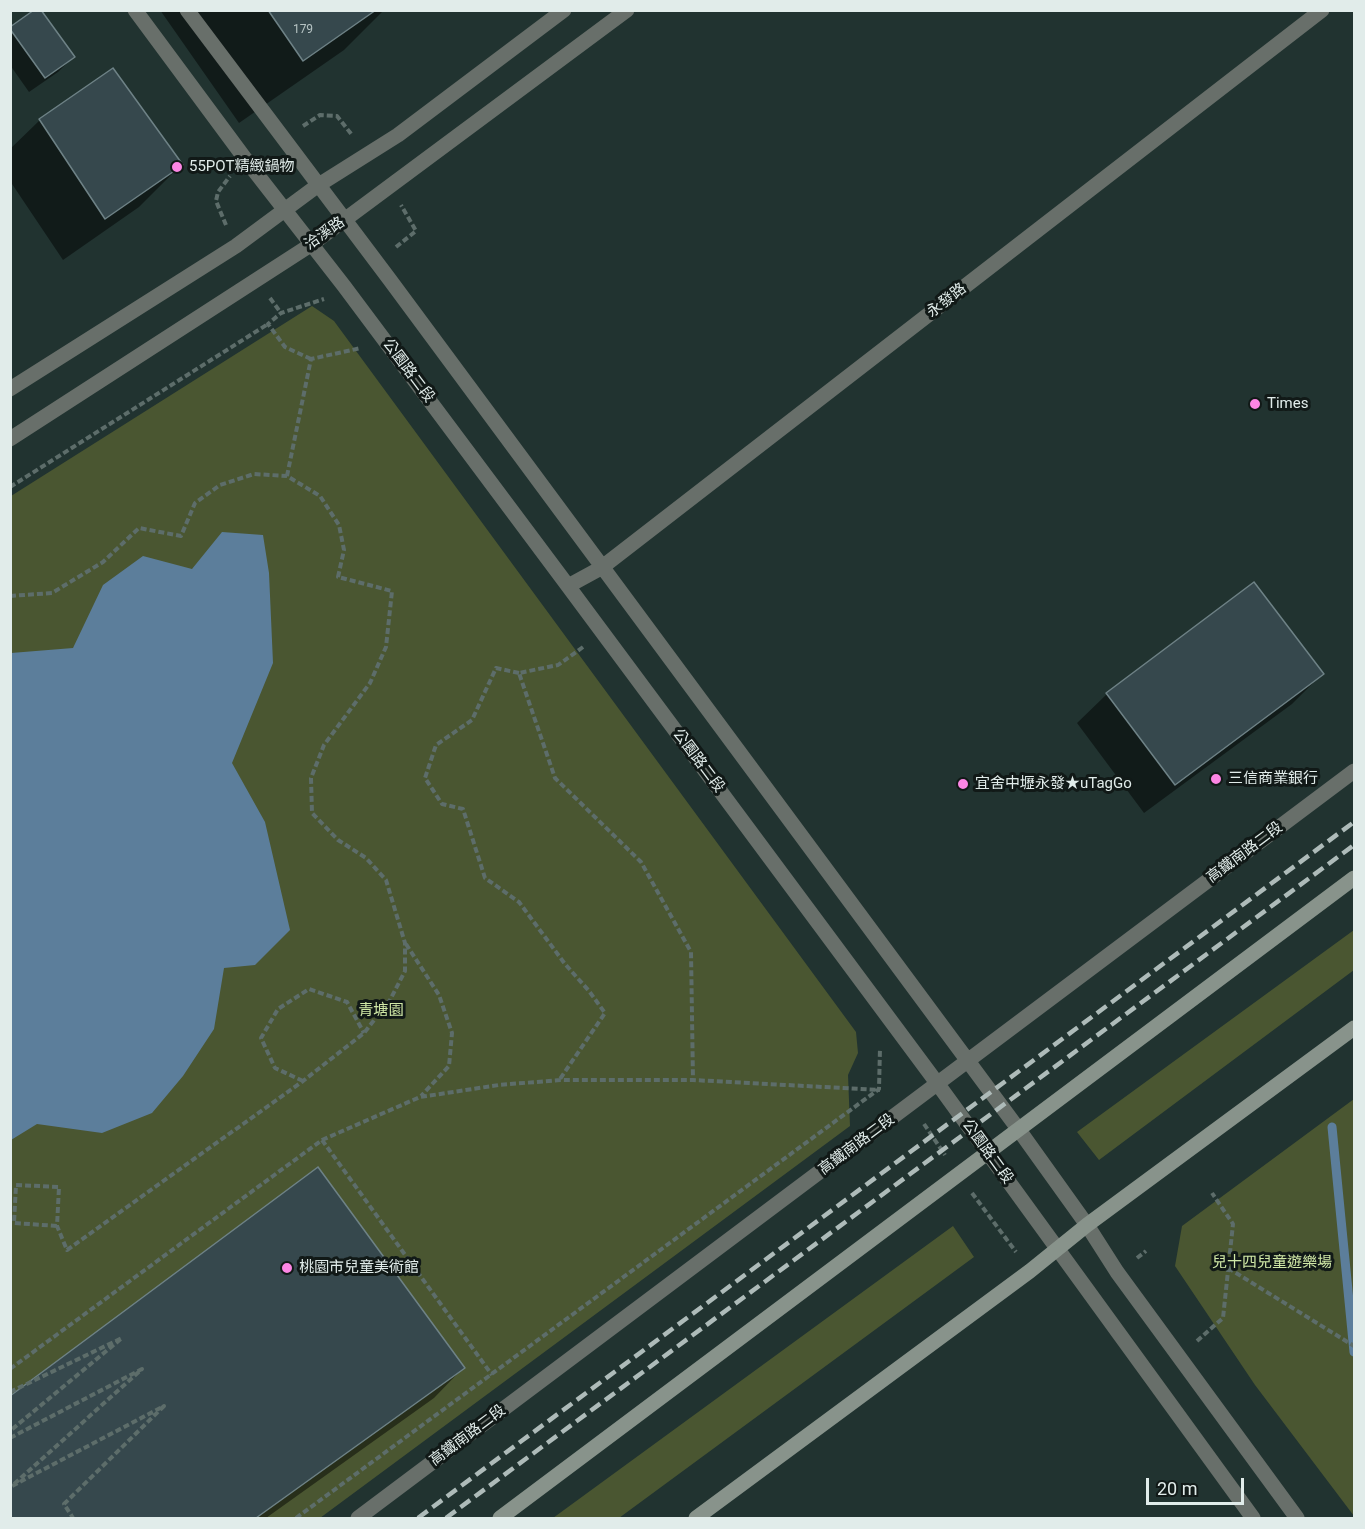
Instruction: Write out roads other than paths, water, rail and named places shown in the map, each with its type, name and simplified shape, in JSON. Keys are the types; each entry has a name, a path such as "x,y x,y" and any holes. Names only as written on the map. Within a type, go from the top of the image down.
{"street":[{"name":"公園路二段","path":"135,10 568,586 937,1083 1253,1518"},
{"path":"187,10 1019,1130 1087,1225 1117,1272 1298,1518"},
{"path":"10,389 236,246 317,186 398,135 564,10"},
{"name":"洽溪路","path":"10,439 312,244 627,10"},
{"name":"永發路","path":"568,586 602,568 1322,10"},
{"name":"高鐵南路二段","path":"358,1518 1354,771"},
{"path":"500,1518 1354,878"},
{"path":"696,1518 1354,1028"}],"water":[{"path":"222,532 263,535 269,573 273,663 232,763 265,822 290,930 255,965 224,968 214,1029 183,1076 152,1113 102,1133 37,1124 11,1140 11,653 73,648 103,585 143,556 192,569"}],"waterway":[{"path":"1332,1127 1354,1352"}],"railway":[{"path":"418,1518 1354,822"},
{"path":"446,1518 1354,845"}],"place":[{"name":"55POT精緻鍋物","path":"177,167"},
{"name":"Times","path":"1255,404"},
{"name":"三信商業銀行","path":"1216,779"},
{"name":"宜舍中壢永發★uTagGo","path":"963,784"},
{"name":"桃園市兒童美術館","path":"287,1268"}],"park label":[{"name":"青塘園","path":"381,1011"},
{"name":"兒十四兒童遊樂場","path":"1272,1263"}]}
